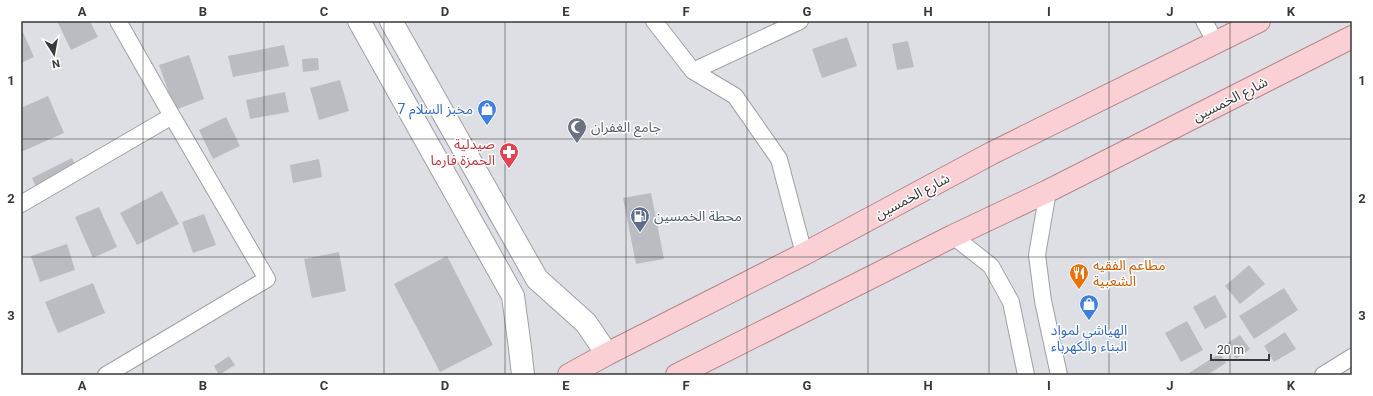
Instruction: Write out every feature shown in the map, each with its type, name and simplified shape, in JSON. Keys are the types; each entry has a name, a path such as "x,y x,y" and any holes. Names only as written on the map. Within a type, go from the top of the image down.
{"main road":[{"name":"شارع الخمسين","path":"568,375 804,254 992,153 1258,21"},
{"name":"شارع الخمسين","path":"677,375 1352,38"}],"street":[{"path":"106,375 268,279 118,21"},
{"path":"359,21 513,296 523,375"},
{"path":"391,21 537,279 586,323 608,354"},
{"path":"654,21 693,71 735,96 779,160 804,254"},
{"path":"693,71 800,21"},
{"path":"1204,21 1216,43"},
{"path":"21,204 172,116"},
{"path":"1048,191 1037,255 1043,301 1059,375"},
{"path":"953,236 991,266 1011,302 1026,375"},
{"path":"1323,375 1352,357"}],"building":[{"path":"57,21 90,21 98,37 71,50"},
{"path":"21,28 34,57 21,63"},
{"path":"847,37 857,66 822,78 812,49"},
{"path":"908,41 914,67 897,70 892,44"},
{"path":"284,45 289,66 233,77 228,56"},
{"path":"189,55 204,99 175,110 159,65"},
{"path":"318,58 319,70 303,72 302,59"},
{"path":"340,80 349,111 319,120 310,88"},
{"path":"285,92 289,112 250,119 246,100"},
{"path":"48,96 64,133 21,152 21,108"},
{"path":"226,117 240,146 213,159 199,130"},
{"path":"72,158 76,166 36,187 32,178"},
{"path":"319,159 322,177 293,183 290,165"},
{"path":"162,191 179,224 137,245 120,213"},
{"path":"651,193 664,259 636,264 623,198"},
{"path":"99,207 117,247 93,258 75,217"},
{"path":"204,214 216,245 193,253 182,222"},
{"path":"67,244 75,270 40,282 31,256"},
{"path":"339,252 346,291 312,298 304,259"},
{"path":"447,256 493,345 440,372 394,284"},
{"path":"1249,265 1265,284 1240,304 1225,286"},
{"path":"93,283 105,313 58,333 45,302"},
{"path":"1284,288 1298,310 1254,339 1239,316"},
{"path":"1215,295 1227,317 1205,329 1193,307"},
{"path":"1187,321 1203,350 1181,362 1165,333"},
{"path":"1285,332 1296,349 1274,362 1264,346"},
{"path":"1240,335 1250,349 1236,359 1225,345"},
{"path":"1220,353 1226,363 1207,375 1190,375 1189,373"},
{"path":"229,356 235,365 219,375 214,366"}],"place":[{"name":"مخبز السلام 7","path":"487,126"},
{"name":"جامع الغفران","path":"577,144"},
{"name":"صيدلية الحمزة فارما","path":"509,169"},
{"name":"محطة الخمسين","path":"640,233"},
{"name":"مطاعم الفقيه الشعبية","path":"1079,290"},
{"name":"الهياشي لمواد البناء والكهرباء","path":"1089,321"}]}
